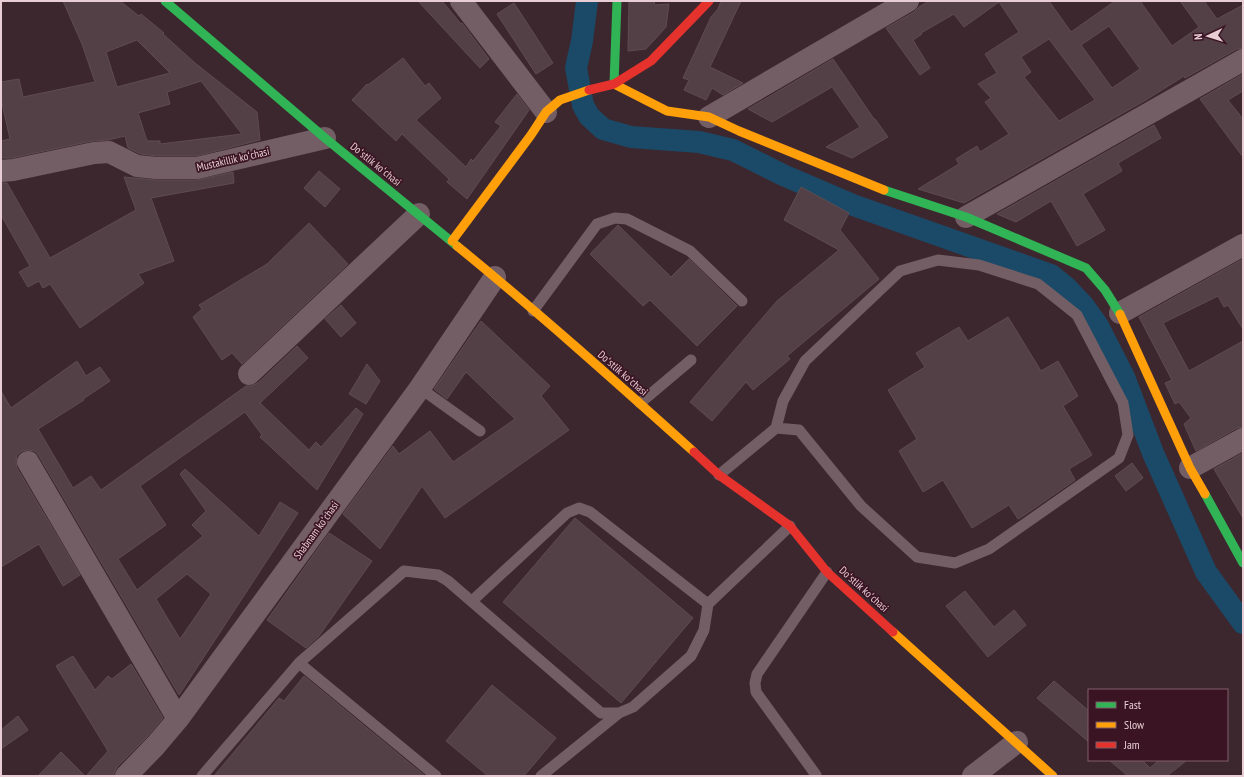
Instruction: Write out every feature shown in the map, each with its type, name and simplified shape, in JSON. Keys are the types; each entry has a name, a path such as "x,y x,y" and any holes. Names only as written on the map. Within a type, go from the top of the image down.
{"street":[{"name":"Doʻstlik koʻchasi","path":"165,1 325,138 495,277 640,403 719,475 790,526 827,572 1053,776"},
{"path":"460,1 553,106"},
{"path":"614,84 617,1"},
{"path":"452,242 553,106 598,87 614,84 651,60 709,1"},
{"path":"709,117 908,1"},
{"path":"966,217 1243,60"},
{"path":"614,84 668,112 709,117 739,131 894,194 966,217 1086,268 1105,290 1120,313 1190,468 1243,563"},
{"name":"Mustakillik koʻchasi","path":"1,171 13,170 94,153 108,152 137,166 156,168 197,168 325,138"},
{"path":"249,374 419,214"},
{"path":"1120,313 1243,245"},
{"name":"Shabnam koʻchasi","path":"126,776 156,745 178,719 420,388 495,277"},
{"path":"1190,468 1243,439"},
{"path":"28,462 178,719"},
{"path":"973,776 1017,742"}],"lane":[{"path":"533,311 597,224 615,218 627,219 690,251 742,301"},
{"path":"719,475 776,428 782,401 805,361 900,271 938,260 979,265 1038,284 1077,315 1123,402 1128,435 1119,458 989,549 955,563 916,557 862,506 799,430 776,428"},
{"path":"640,403 691,360"},
{"path":"420,388 480,431"},
{"path":"472,601 567,513 579,508 590,512 708,604"},
{"path":"541,776 618,713 633,707 691,656 704,630 708,604 790,526"},
{"path":"202,776 300,664 404,571 438,575 448,581 601,713 618,713"},
{"path":"816,775 756,692 755,683 757,674 827,572"},
{"path":"300,664 436,776"}],"building":[{"path":"63,1 120,1 139,16 141,14 164,33 163,34 195,63 257,112 260,140 196,156 157,156 141,154 128,148 125,136 108,140 92,141 11,158 1,158 1,141 10,139 1,99 1,82 19,79 23,97 95,82 82,44","holes":["137,40 170,73 117,87 106,52","201,81 242,134 160,144 160,141 147,141 138,113 170,104 167,92"]},
{"path":"418,1 442,1 461,24 462,23 489,59 480,68"},
{"path":"629,1 654,1 655,5 669,4 666,27 646,49 628,51"},
{"path":"721,1 741,1 710,67 743,83 723,95 712,88 706,100 684,90 689,80 683,78 711,17 718,9"},
{"path":"929,1 1049,1 1071,32 1115,1 1140,1 1172,46 1199,27 1180,1 1204,1 1217,19 1243,5 1243,48 1237,49 1185,78 1184,76 1146,100 964,203 918,189 959,164 956,159 977,146 980,152 1009,134 985,102 991,98 978,84 997,73 985,54 1019,32 999,2 964,27 954,14 921,33 922,34 913,40 930,68 920,75 886,28 914,12","holes":["1109,26 1140,69 1112,88 1081,45","1049,39 1095,100 1059,121 1024,77 1031,72 1021,57"]},
{"path":"514,3 553,63 536,74 497,14"},
{"path":"403,58 425,86 429,83 441,98 416,120 466,167 471,159 473,161 501,126 495,122 517,94 529,110 467,199 447,182 449,179 402,134 396,141 352,100 367,84 368,85"},
{"path":"833,59 888,137 852,158 826,147 860,127 832,87 772,122 748,109"},
{"path":"1243,74 1243,91 1228,100 1243,119 1243,157 1200,99"},
{"path":"1154,125 1161,138 1118,163 1122,171 1083,194 1105,230 1077,246 1051,201 1016,222 997,214"},
{"path":"319,171 340,189 325,207 304,188"},
{"path":"233,172 234,183 151,198 174,261 138,274 144,283 80,328 50,284 43,288 39,281 28,287 19,272 30,266 1,215 1,183 7,183 50,258 136,210 124,177 156,180 197,180"},
{"path":"801,187 849,213 840,230 879,279 787,356 790,359 753,390 746,382 712,421 690,402 777,301 839,250 784,220"},
{"path":"309,223 348,264 242,364 232,353 222,360 193,317 202,309 199,305 267,264"},
{"path":"618,225 671,277 689,259 737,306 697,346 650,300 643,306 590,254"},
{"path":"1243,259 1243,329 1228,305 1224,307 1218,296 1163,323 1189,371 1243,341 1243,427 1237,428 1196,451 1184,424 1191,418 1179,402 1175,404 1165,383 1172,380 1139,317"},
{"path":"341,305 356,323 341,337 325,319"},
{"path":"1008,317 1041,371 1058,361 1078,396 1063,406 1092,455 1069,469 1075,480 1018,519 1009,505 972,528 943,480 923,492 899,451 917,439 888,390 925,367 916,353 959,327 968,341"},
{"path":"481,321 550,386 541,396 569,430 445,518 422,486 380,549 343,514 393,446 399,454 430,431 453,462 515,419 466,372 447,399 434,389"},
{"path":"297,346 308,358 260,403 309,450 316,442 321,447 356,408 363,414 317,490 260,437 262,435 245,412 140,486 166,525 118,559 137,590 203,536 192,525 206,511 180,474 185,469 259,536 280,502 298,513 179,695 35,451 22,451 17,455 17,468 80,575 63,586 39,544 1,567 1,391 11,408 77,361 86,376 100,367 110,381 83,399 84,400 38,429 73,488 91,476 101,490 246,386 251,386 258,383","holes":["187,574 211,594 180,639 156,599"]},
{"path":"367,364 380,381 366,404 349,394"},
{"path":"1243,453 1243,518 1214,469"},
{"path":"1132,463 1143,478 1126,491 1115,476"},
{"path":"575,518 693,618 621,703 503,602"},
{"path":"329,533 372,561 319,636 306,648 267,620"},
{"path":"965,591 994,627 1014,610 1026,625 988,657 946,606"},
{"path":"73,656 95,690 108,676 112,679 131,664 163,718 147,737 117,767 114,776 86,776 108,751 56,666"},
{"path":"304,676 425,776 214,776 279,698 284,701"},
{"path":"1054,681 1088,710 1088,741 1037,698"},
{"path":"492,685 556,738 524,776 488,776 446,741"},
{"path":"18,716 28,730 1,749 1,730"},
{"path":"61,752 85,776 38,776"},
{"path":"1110,761 1143,761 1150,768 1158,761 1186,761 1167,776 1128,776"}],"waterway":[{"path":"587,1 582,41 576,68 583,105 589,116 603,129 631,137 699,142 733,150 783,175 853,205 1051,275 1066,287 1083,305 1098,326 1124,377 1153,453 1206,572 1243,623"}],"traffic: fast":[{"path":"165,1 325,138 457,246"},
{"path":"614,84 617,1"},
{"path":"884,190 966,217 1086,268 1105,290 1120,314"},
{"path":"1205,494 1243,563"}],"traffic: slow":[{"path":"614,84 667,111 709,117 739,131 884,190"},
{"path":"452,241 531,135 546,112 560,100 589,90"},
{"path":"457,246 606,373 694,452"},
{"path":"1120,314 1190,468 1205,494"},
{"path":"893,632 1053,776"}],"traffic: jam":[{"path":"589,90 614,84 651,61 709,1"},
{"path":"694,452 719,475 790,526 827,572 893,632"}]}
